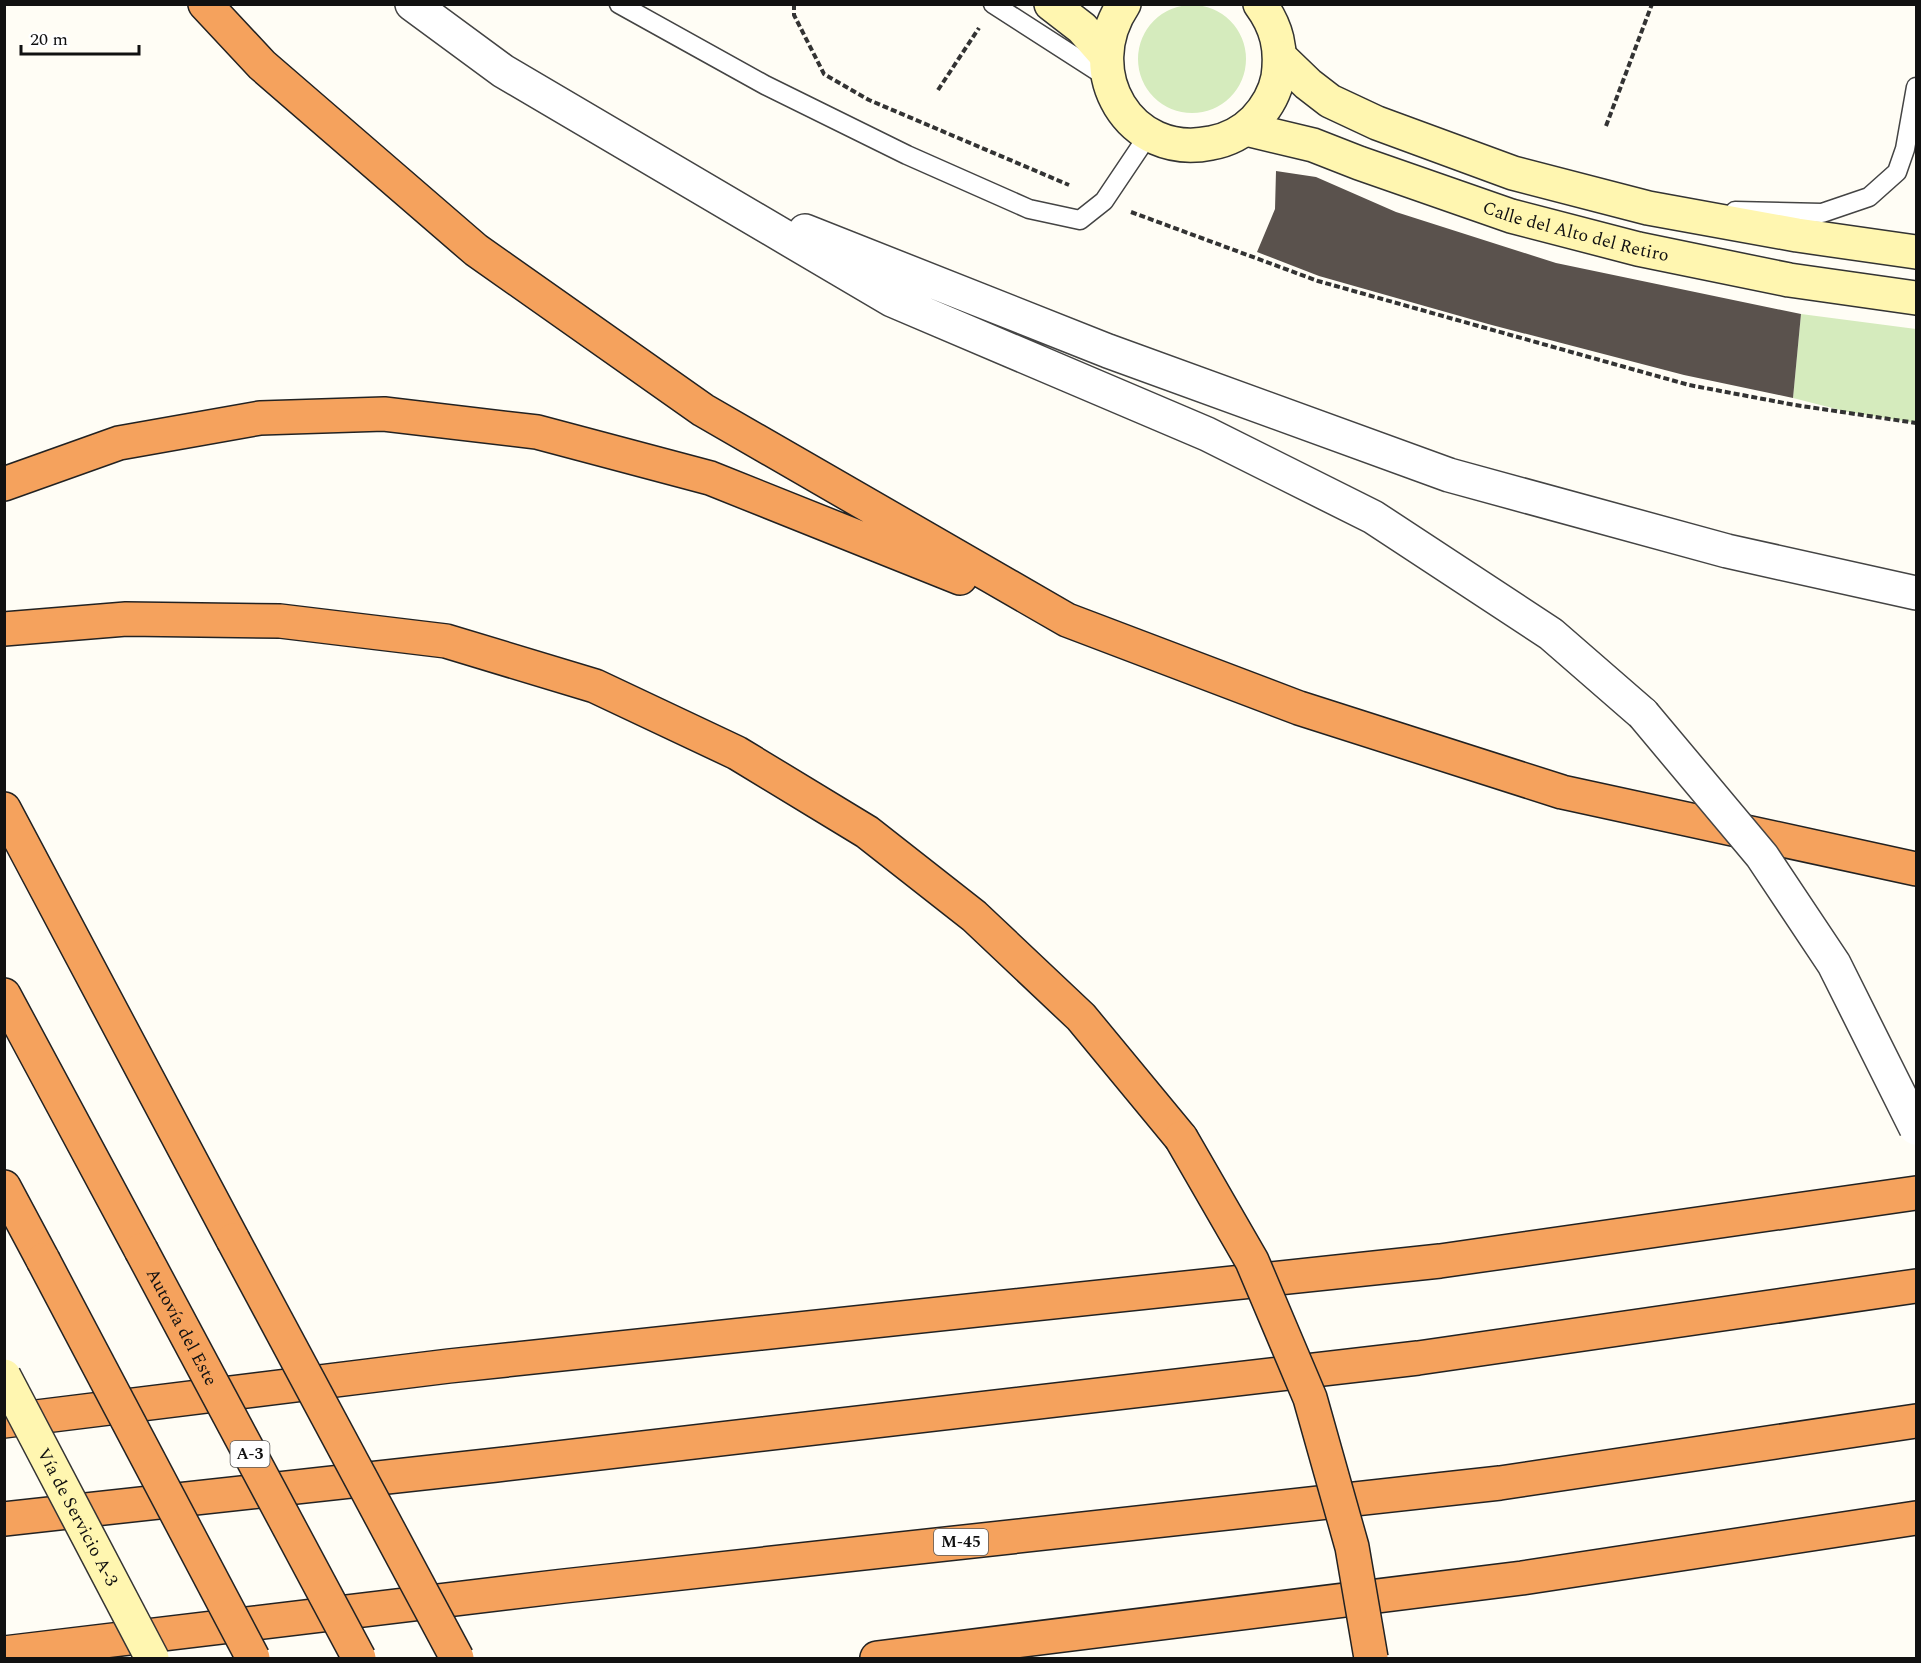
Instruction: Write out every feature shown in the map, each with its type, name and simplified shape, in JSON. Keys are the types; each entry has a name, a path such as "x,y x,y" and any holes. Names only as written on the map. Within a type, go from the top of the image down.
{"highway":[{"path":"205,4 262,64 476,250 703,410 1067,620"},
{"path":"4,484 119,443 260,418 384,414 537,432 710,478 1067,620 1299,708 1562,792 1917,869"},
{"path":"4,629 126,619 280,621 446,641 595,686 737,753 867,832 974,916 1080,1017 1181,1138 1252,1262 1310,1398 1352,1547 1371,1659"},
{"path":"4,809 457,1659"},
{"name":"Autovía del Este","path":"4,996 359,1659"},
{"path":"4,1186 254,1659"},
{"path":"4,1421 449,1366 1440,1261 1917,1193"},
{"path":"4,1519 496,1465 1418,1358 1917,1286"},
{"name":"M-45","path":"4,1653 564,1586 1500,1483 1917,1421"},
{"path":"877,1659 1522,1578 1917,1518"}],"main road":[{"path":"1051,4 1082,28 1107,66 1116,100 1130,119 1149,134 1173,144 1198,146 1224,141 1246,129 1265,109 1277,85 1281,58 1278,36 1266,8"},
{"path":"1107,66 1111,28 1124,4"},
{"path":"1281,58 1330,101 1377,123 1513,173 1648,208 1797,235 1917,252"},
{"name":"Calle del Alto del Retiro","path":"1246,129 1313,145 1359,164 1511,216 1638,249 1789,280 1917,298"},
{"name":"Vía de Servicio A-3","path":"4,1376 152,1659"}],"street":[{"path":"412,4 502,71 892,300 1207,434 1373,517 1551,634 1643,714 1762,856 1834,964 1917,1128"},
{"path":"703,190 1108,351 1449,475 1727,550 1917,593"}],"lane":[{"path":"619,4 765,85 907,155 1029,209 1080,220 1104,201 1149,134"},
{"path":"993,4 1107,66"},
{"path":"1648,208 1822,213 1869,197 1897,172 1905,149 1917,87"}],"path":[{"path":"794,4 794,15 824,74 869,100 1076,188"},
{"path":"1606,126 1652,4"},
{"path":"938,90 981,24"},
{"path":"1128,211 1318,281 1678,382 1795,405 1917,423"}],"green space":[{"path":"1192,5 1213,9 1230,21 1242,38 1246,59 1242,80 1230,97 1213,109 1192,113 1171,109 1154,97 1142,80 1138,59 1142,38 1154,21 1171,9"},
{"path":"1801,314 1916,329 1916,423 1848,412 1793,398"}],"building":[{"path":"1276,171 1316,177 1396,212 1556,263 1801,314 1793,398 1684,375 1488,324 1319,276 1257,252 1275,209"}]}
